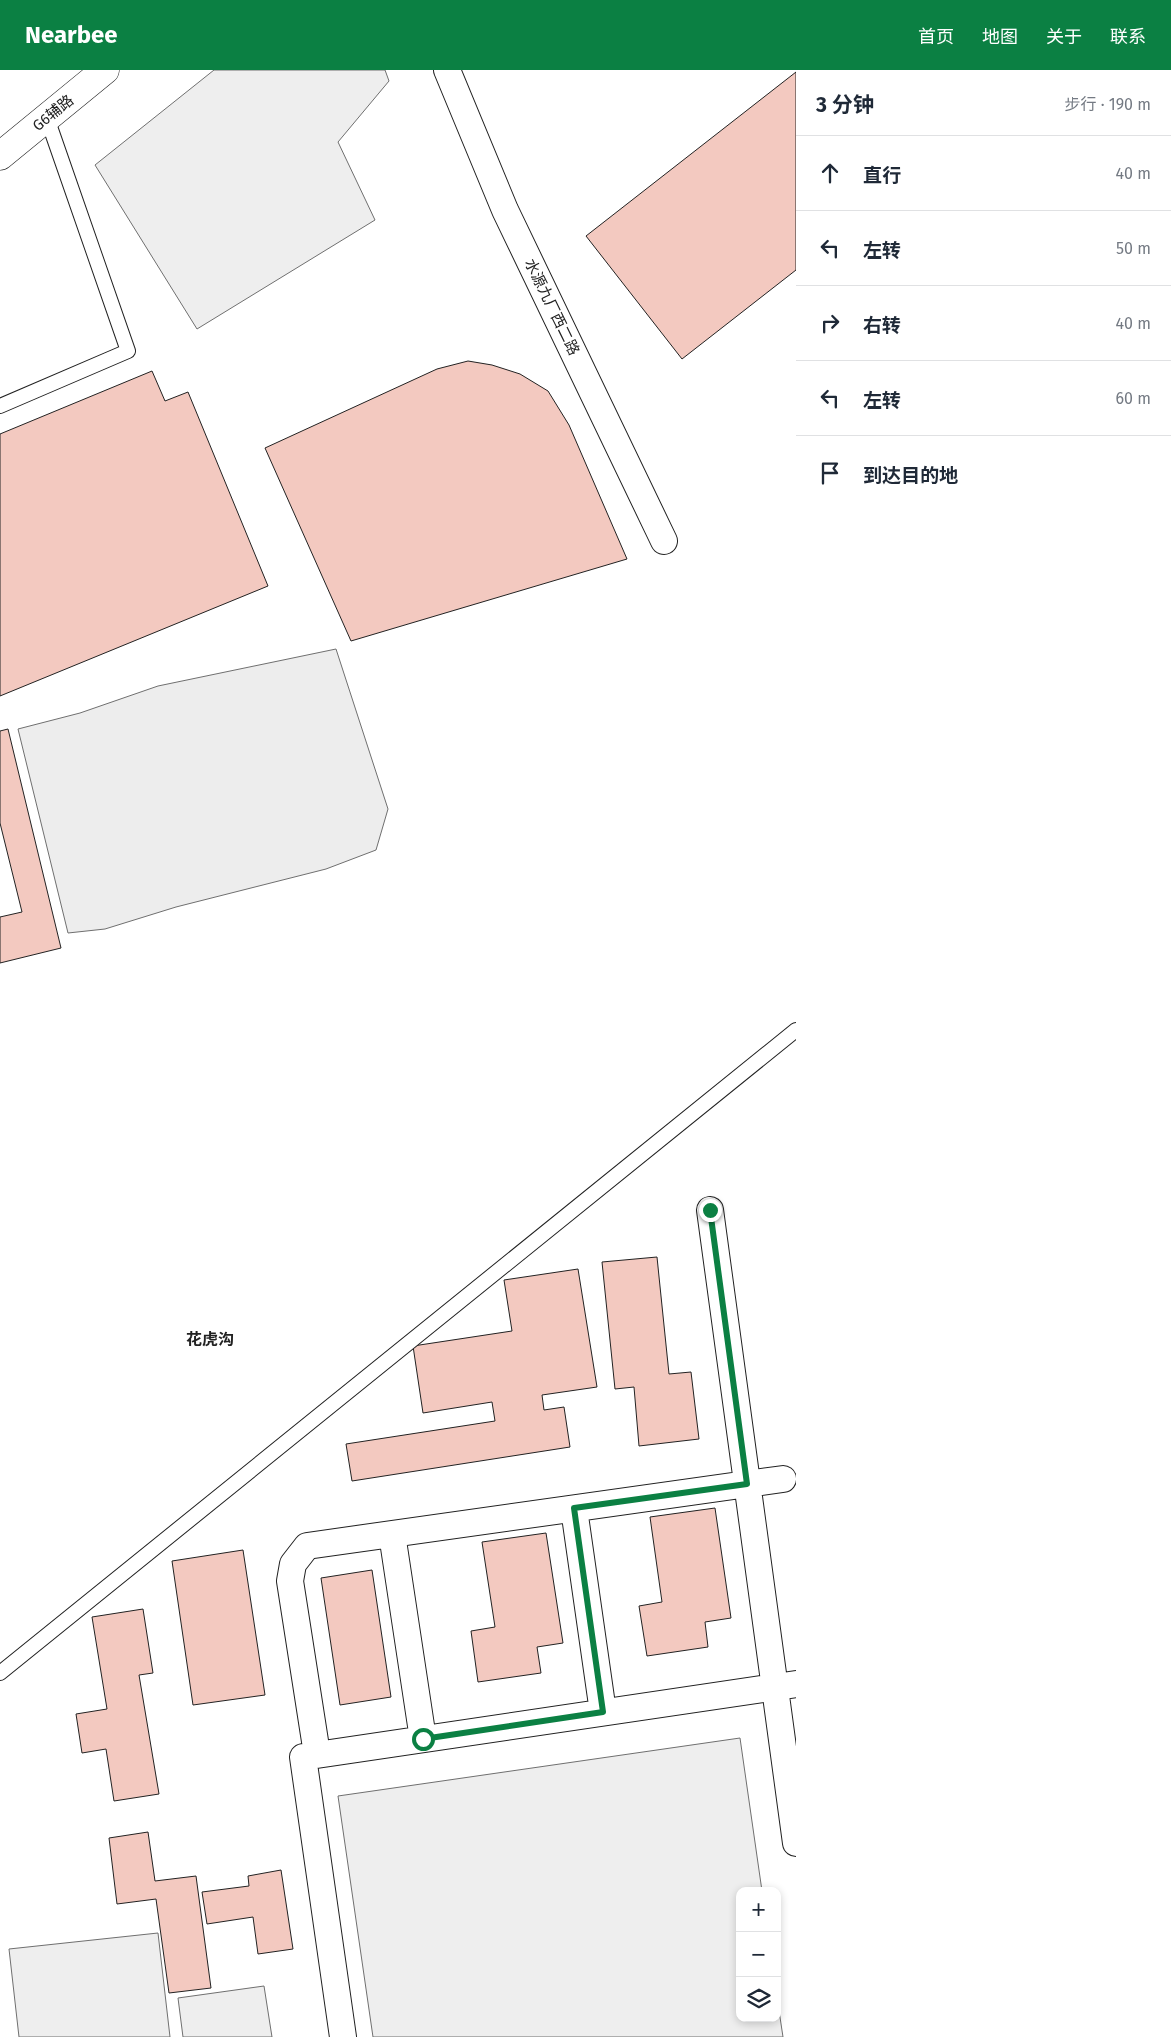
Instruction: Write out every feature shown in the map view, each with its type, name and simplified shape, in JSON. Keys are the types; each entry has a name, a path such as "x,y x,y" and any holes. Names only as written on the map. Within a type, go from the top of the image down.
{"main road":[{"name":"G6辅路","path":"0,156 105,70"}],"street":[{"name":"水源九厂西二路","path":"447,70 505,210 664,541"},
{"path":"710,1210 747,1484 785,1685 796,1843"},
{"path":"317,1754 290,1582 293,1564 307,1546 783,1479"},
{"path":"574,1508 603,1712"},
{"path":"392,1534 423,1739"},
{"path":"343,2037 303,1756 785,1685"}],"lane":[{"path":"0,406 128,351 47,118"},
{"path":"0,1673 796,1030"}],"shaded area":[{"path":"214,70 385,70 389,81 338,142 375,220 197,329 95,165"},
{"path":"336,649 388,809 376,850 326,869 176,907 105,929 68,933 18,729 80,713 158,686"},
{"path":"740,1738 761,1887 736,1887 736,2022 781,2022 783,2037 373,2037 338,1796"},
{"path":"158,1933 170,2037 19,2037 9,1949"},
{"path":"264,1986 272,2037 183,2037 178,1998"}],"building":[{"path":"796,72 796,270 682,359 586,236"},
{"path":"468,361 492,365 520,374 548,391 569,425 627,559 351,641 265,448 437,369"},
{"path":"152,371 165,401 188,392 268,586 0,696 0,434"},
{"path":"8,729 61,948 0,963 0,917 22,912 0,823 0,731"},
{"path":"657,1257 669,1374 691,1372 699,1439 639,1446 634,1387 615,1389 602,1262"},
{"path":"578,1269 597,1387 542,1395 544,1410 564,1407 570,1447 352,1481 346,1444 495,1421 492,1402 423,1413 413,1346 512,1331 504,1280"},
{"path":"715,1508 731,1618 705,1622 708,1647 647,1656 639,1606 662,1602 650,1517"},
{"path":"546,1533 563,1643 537,1647 541,1673 478,1682 471,1631 495,1627 482,1542"},
{"path":"243,1550 265,1695 193,1705 172,1561"},
{"path":"372,1570 391,1697 340,1705 321,1578"},
{"path":"143,1609 153,1673 139,1675 159,1794 114,1801 106,1749 82,1753 76,1714 107,1709 92,1617"},
{"path":"148,1832 155,1881 196,1876 211,1988 169,1993 156,1899 117,1904 109,1838"},
{"path":"281,1870 293,1949 258,1954 253,1917 207,1924 202,1892 249,1886 248,1876"}],"district":[{"name":"花虎沟","path":"210,1339"}],"route":[{"path":"423,1739 603,1712 574,1508 747,1484 710,1210"}]}
